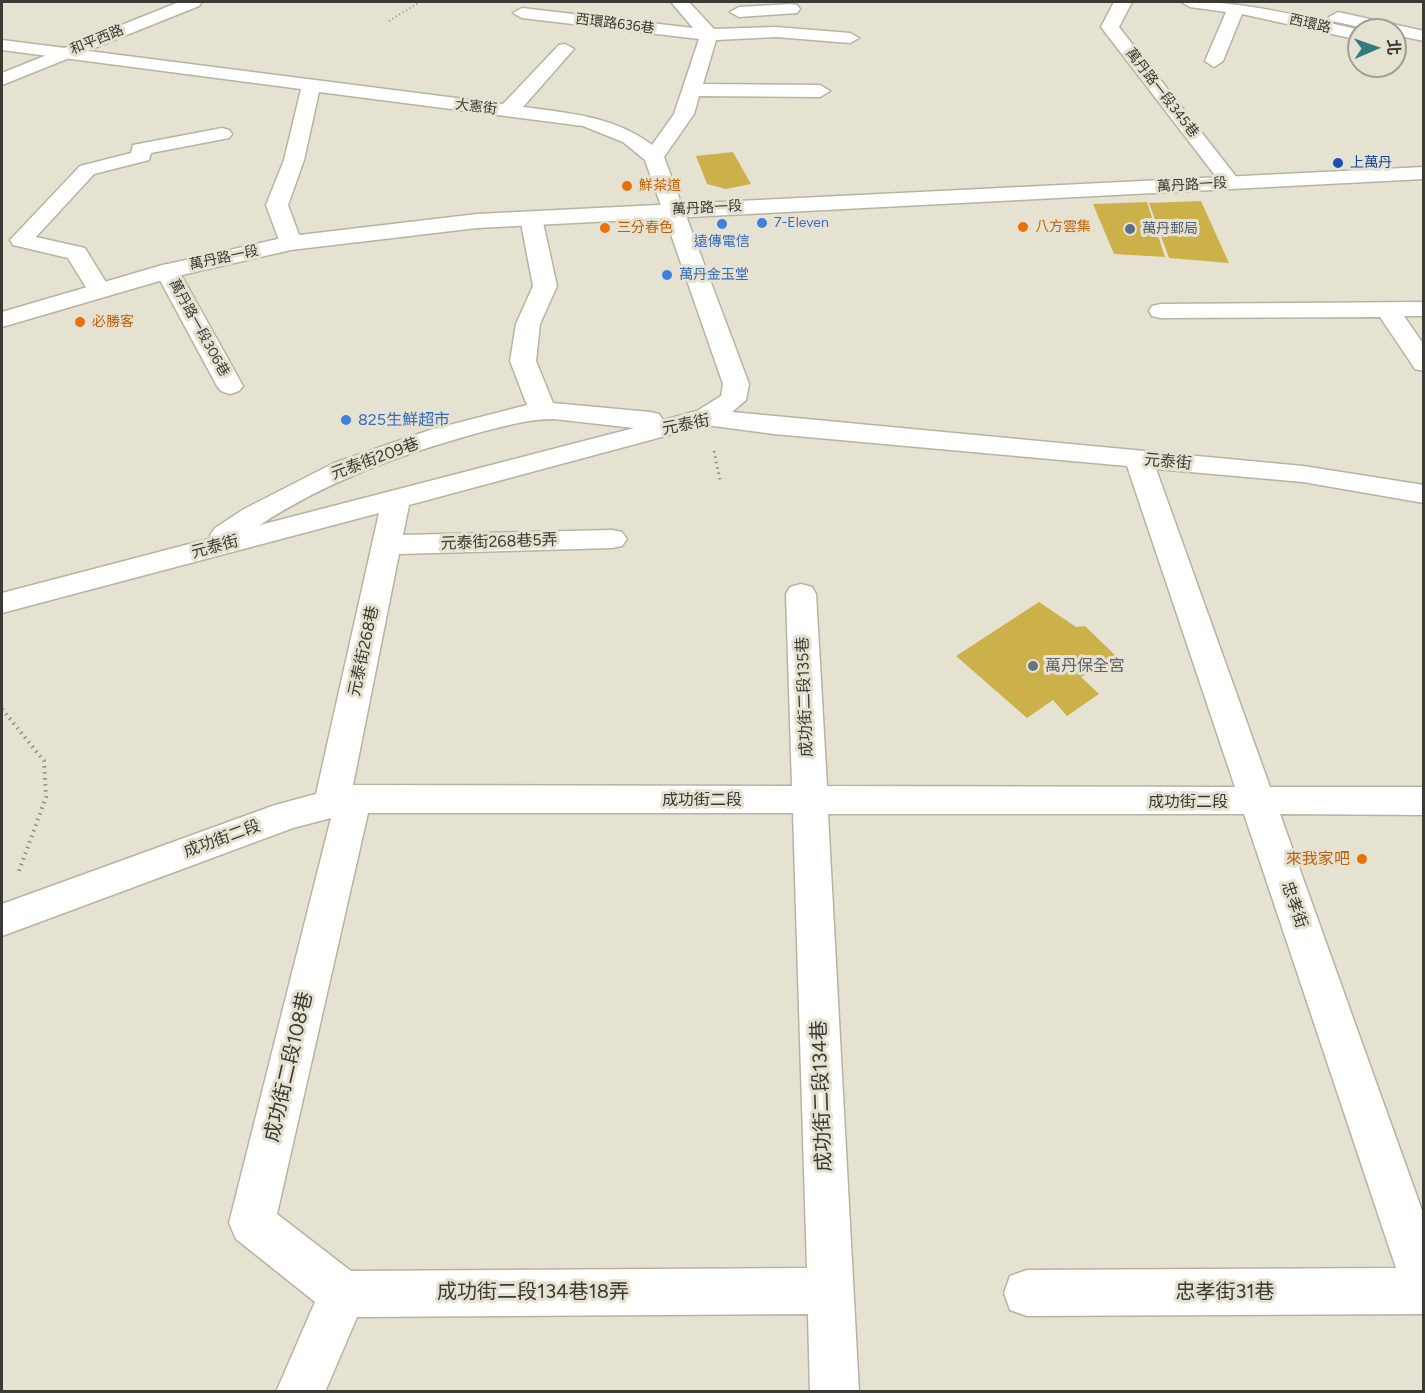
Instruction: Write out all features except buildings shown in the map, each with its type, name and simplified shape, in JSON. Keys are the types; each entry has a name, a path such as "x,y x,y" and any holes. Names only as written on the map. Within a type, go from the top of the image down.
{"street":[{"name":"和平西路","path":"2,79 193,2"},
{"name":"萬丹路一段345巷","path":"1123,2 1110,27 1232,183"},
{"name":"西環路","path":"1190,2 1236,9 1347,32"},
{"name":"西環路","path":"1272,2 1424,36"},
{"path":"686,8 719,13 791,9"},
{"path":"686,8 709,34 684,114 654,157 736,384 733,399 706,417"},
{"path":"1214,61 1236,9"},
{"name":"西環路636巷","path":"522,13 709,34 776,32 850,38"},
{"name":"大憲街","path":"2,45 587,121 630,138 654,157"},
{"path":"1407,46 1424,50"},
{"path":"508,111 565,49"},
{"path":"291,243 277,205 294,160 310,86"},
{"path":"693,90 820,91"},
{"path":"98,290 77,253 21,240 87,170 142,156 140,149 222,134"},
{"name":"萬丹路一段","path":"2,320 167,271 291,243 531,218 672,209 1424,173"},
{"path":"531,218 544,286 528,324 523,361 543,411"},
{"name":"萬丹路一段306巷","path":"167,271 230,386"},
{"path":"1161,311 1424,309"},
{"path":"1388,310 1424,364"},
{"name":"元泰街209巷","path":"204,549 265,508 347,466 446,433 524,413 543,411 611,420 706,417"},
{"name":"元泰街","path":"2,603 706,417 774,426 1303,474 1424,494"},
{"name":"忠孝街","path":"1139,460 1258,802 1410,1196 1424,1282"},
{"name":"元泰街268巷","path":"343,801 396,498"},
{"name":"元泰街268巷5弄","path":"386,545 612,539"},
{"name":"成功街二段135巷","path":"801,594 810,801"},
{"name":"成功街二段","path":"2,920 288,815 343,801 1424,801"},
{"name":"成功街二段108巷","path":"343,801 252,1223 343,1294"},
{"name":"成功街二段134巷","path":"810,801 835,1392"},
{"name":"成功街二段134巷18弄","path":"343,1294 831,1291"},
{"name":"忠孝街31巷","path":"1027,1293 1424,1291"},
{"path":"300,1392 343,1294"}],"path":[{"path":"389,21 420,2"},
{"path":"2,709 44,762 46,797 2,920"}],"place":[{"name":"上萬丹","path":"1338,163"},
{"name":"鮮茶道","path":"627,186"},
{"name":"7-Eleven","path":"762,223"},
{"name":"遠傳電信","path":"722,224"},
{"name":"八方雲集","path":"1023,227"},
{"name":"三分春色","path":"605,228"},
{"name":"萬丹郵局","path":"1130,229"},
{"name":"萬丹金玉堂","path":"667,275"},
{"name":"必勝客","path":"80,322"},
{"name":"825生鮮超市","path":"346,420"},
{"name":"萬丹保全宮","path":"1033,666"},
{"name":"來我家吧","path":"1362,859"}]}
